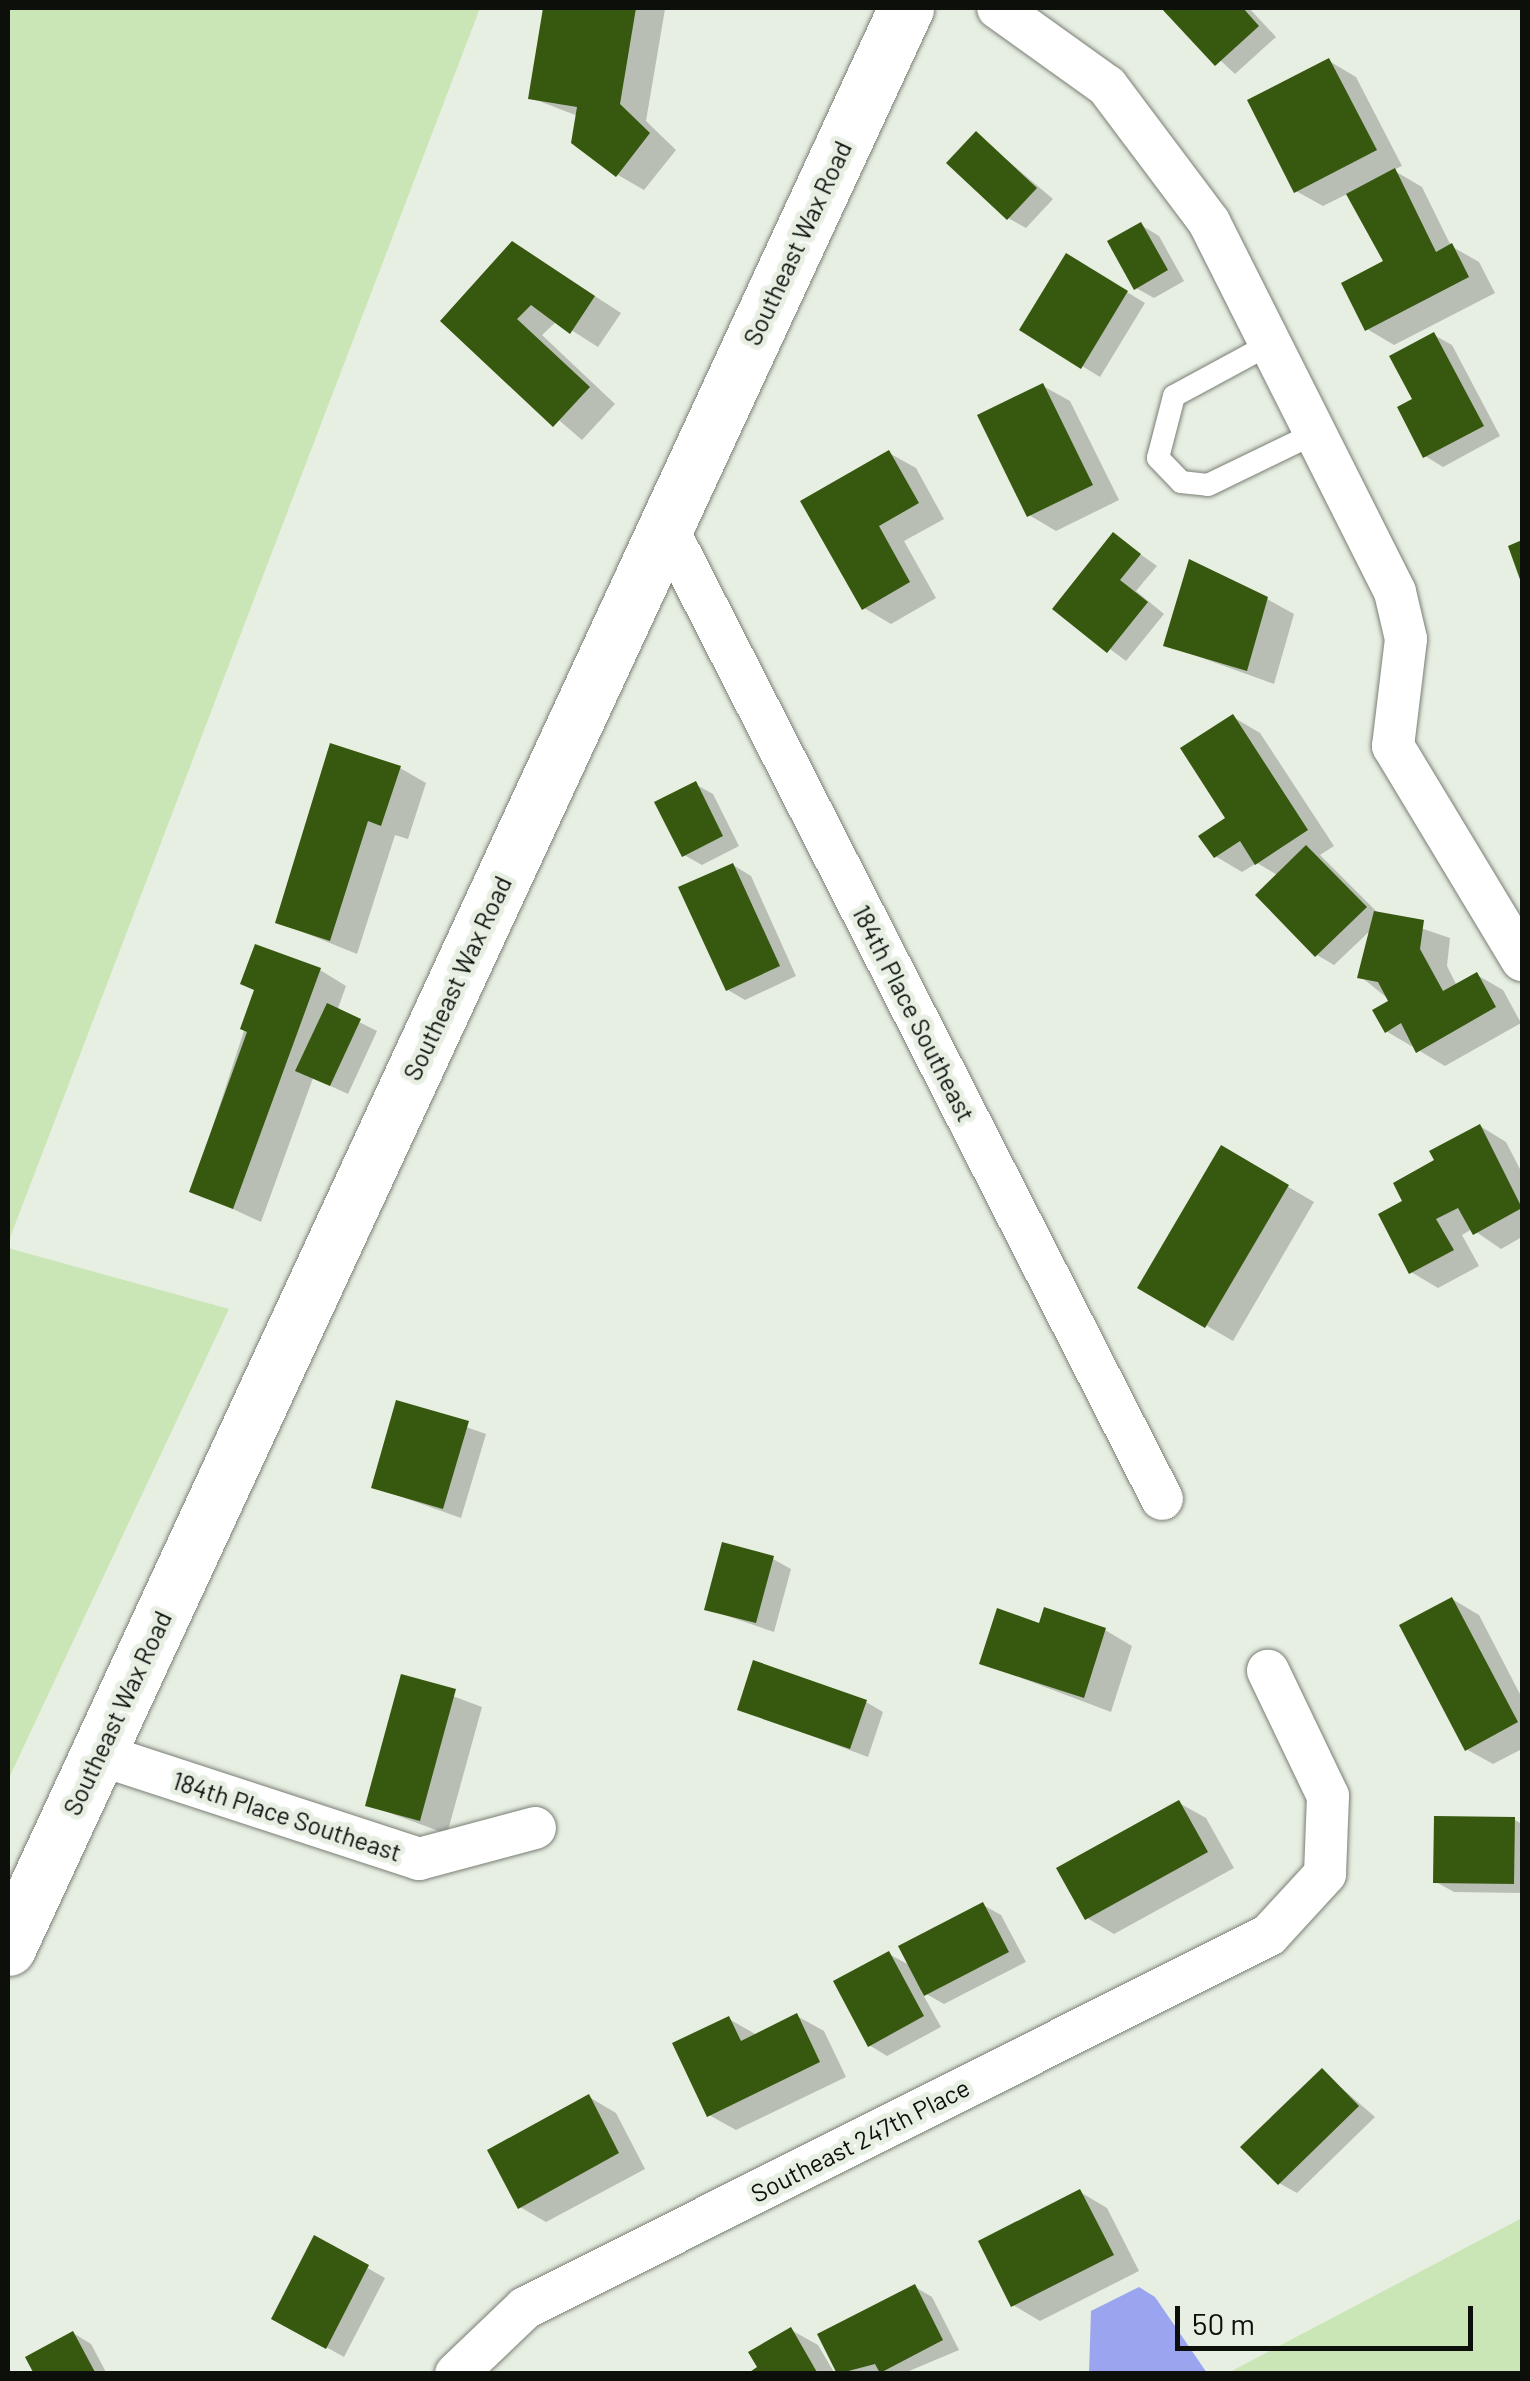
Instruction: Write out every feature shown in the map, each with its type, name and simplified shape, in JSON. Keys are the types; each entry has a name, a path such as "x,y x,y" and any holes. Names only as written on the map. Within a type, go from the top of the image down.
{"street":[{"name":"Southeast Wax Road","path":"8,1948 906,8"},
{"path":"998,8 1062,48 1142,123 1209,222 1395,592 1406,638 1392,746 1522,960"},
{"name":"184th Place Southeast","path":"666,526 1162,1500"},
{"name":"Southeast 247th Place","path":"458,2368 526,2308 1269,1935 1325,1874 1328,1796 1268,1671"},
{"name":"184th Place Southeast","path":"98,1754 419,1859 535,1828"}],"lane":[{"path":"1270,344 1174,396 1158,458 1180,482 1208,485 1315,433"}],"green space":[{"path":"8,8 480,8 8,1243"},
{"path":"8,1248 229,1309 8,1780"},
{"path":"1522,2218 1522,2373 1228,2373"}],"water":[{"path":"1139,2287 1155,2297 1207,2373 1089,2373 1091,2311"}],"building":[{"path":"543,8 636,8 620,104 650,133 616,177 571,143 577,107 528,99"},
{"path":"1161,8 1243,8 1259,26 1215,66"},
{"path":"1329,58 1377,150 1294,193 1247,100"},
{"path":"976,131 1037,188 1007,220 946,163"},
{"path":"1395,168 1436,252 1452,243 1469,277 1365,331 1341,283 1383,261 1346,194"},
{"path":"1141,222 1168,270 1134,290 1107,241"},
{"path":"512,241 595,296 570,334 531,305 517,319 590,387 553,427 440,321"},
{"path":"1066,253 1128,291 1081,369 1019,330"},
{"path":"1434,332 1484,426 1423,458 1397,407 1412,399 1389,356"},
{"path":"1043,383 1093,485 1027,517 977,415"},
{"path":"889,450 919,503 879,526 910,582 862,610 800,501"},
{"path":"1113,532 1141,554 1120,580 1148,602 1107,653 1052,609"},
{"path":"1522,540 1522,585 1508,546"},
{"path":"1189,559 1268,597 1247,671 1163,646"},
{"path":"1233,714 1308,830 1255,865 1240,841 1214,858 1198,836 1225,818 1180,748"},
{"path":"330,743 401,766 381,826 368,821 330,941 275,923"},
{"path":"696,781 723,836 682,857 654,802"},
{"path":"1306,845 1367,907 1315,957 1255,895"},
{"path":"733,863 780,966 726,991 678,887"},
{"path":"1374,911 1424,920 1420,949 1443,991 1477,972 1496,1007 1416,1053 1401,1023 1385,1033 1372,1010 1388,1001 1378,982 1357,978"},
{"path":"255,944 321,968 233,1209 189,1192 247,1032 240,1029 254,990 240,984"},
{"path":"327,1003 361,1019 330,1086 295,1071"},
{"path":"1480,1124 1522,1208 1473,1235 1458,1208 1436,1219 1454,1250 1409,1274 1378,1214 1402,1201 1393,1183 1434,1160 1429,1151"},
{"path":"1221,1145 1289,1185 1205,1328 1137,1288"},
{"path":"396,1400 469,1421 443,1509 371,1488"},
{"path":"722,1542 774,1556 756,1623 704,1610"},
{"path":"1452,1597 1518,1722 1465,1751 1399,1625"},
{"path":"1044,1607 1106,1628 1084,1698 979,1664 997,1608 1039,1623"},
{"path":"753,1660 867,1700 850,1749 737,1710"},
{"path":"401,1674 456,1689 420,1821 365,1806"},
{"path":"1179,1800 1208,1852 1085,1920 1056,1868"},
{"path":"1434,1816 1515,1817 1514,1884 1433,1883"},
{"path":"983,1902 1009,1952 924,1996 898,1946"},
{"path":"889,1951 924,2016 868,2047 833,1981"},
{"path":"797,2013 820,2062 707,2117 672,2043 729,2016 741,2041"},
{"path":"1322,2068 1359,2106 1278,2185 1240,2147"},
{"path":"589,2094 619,2153 518,2209 487,2150"},
{"path":"1080,2189 1114,2255 1011,2307 978,2241"},
{"path":"314,2235 369,2265 326,2349 271,2319"},
{"path":"915,2284 943,2340 880,2373 875,2364 837,2374 817,2334"},
{"path":"791,2327 818,2374 747,2374 757,2367 748,2352"},
{"path":"73,2331 96,2374 34,2374 25,2357"}]}
